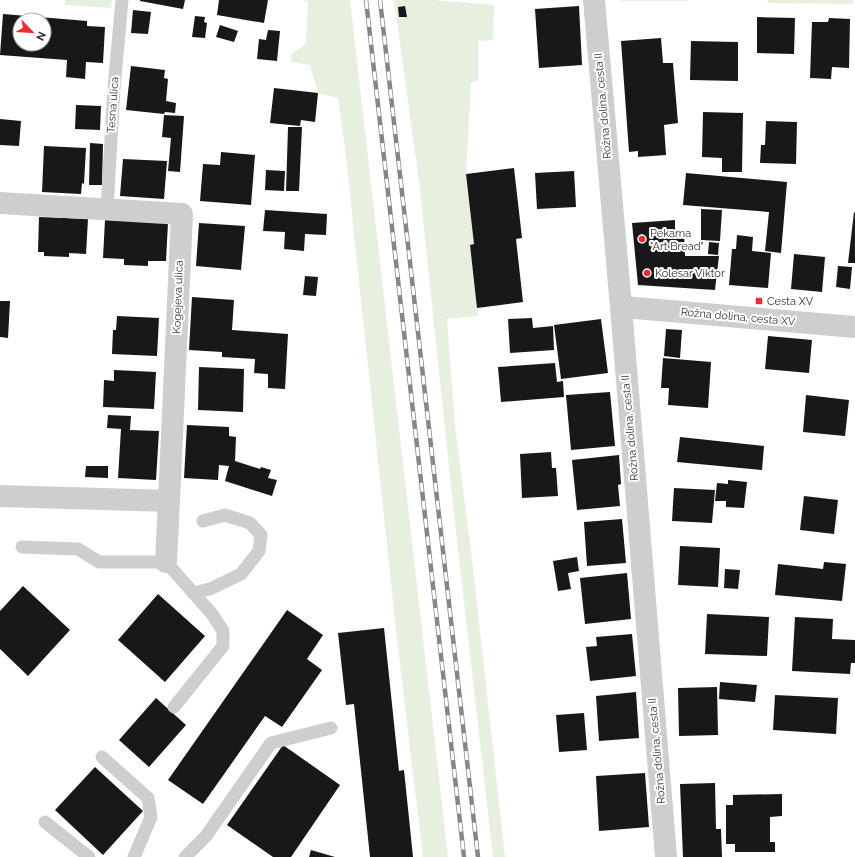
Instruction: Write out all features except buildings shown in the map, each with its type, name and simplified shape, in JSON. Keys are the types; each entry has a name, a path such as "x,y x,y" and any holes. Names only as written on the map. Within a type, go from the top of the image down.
{"street":[{"name":"Rožna dolina, cesta II","path":"594,0 666,857"},
{"name":"Kogejeva ulica","path":"0,203 182,214 166,562"},
{"name":"Rožna dolina, cesta XV","path":"620,307 855,327"},
{"path":"0,496 169,501"}],"lane":[{"name":"Tesna ulica","path":"107,209 114,88 122,0"},
{"path":"193,593 210,589 240,574 259,551 261,535 250,523 225,515 203,521"},
{"path":"22,547 78,549 99,562 166,562 212,614 223,631 223,646 174,707"},
{"path":"186,857 206,836 271,743 331,728"},
{"path":"102,757 148,798 151,817 134,857"},
{"path":"45,822 89,857"}],"green space":[{"path":"65,0 112,0 111,8 65,5"},
{"path":"303,0 350,0 448,857 423,857 397,639 347,163 338,98 318,93 310,65 291,62 291,54 306,44 308,2"},
{"path":"394,0 434,0 494,5 493,40 478,41 478,81 471,83 466,174 474,244 470,245 478,316 447,319 455,426 472,559 505,857 493,857 453,505 419,181"},
{"path":"621,0 689,0 620,1"},
{"path":"768,0 853,0 853,4 767,3"}],"railway":[{"path":"366,0 464,857"},
{"path":"380,0 478,857"}],"place":[{"name":"Pekarna \"Art Bread\"","path":"642,239"},
{"name":"Kolesar Viktor","path":"647,273"},
{"name":"Cesta XV","path":"759,301"}]}
